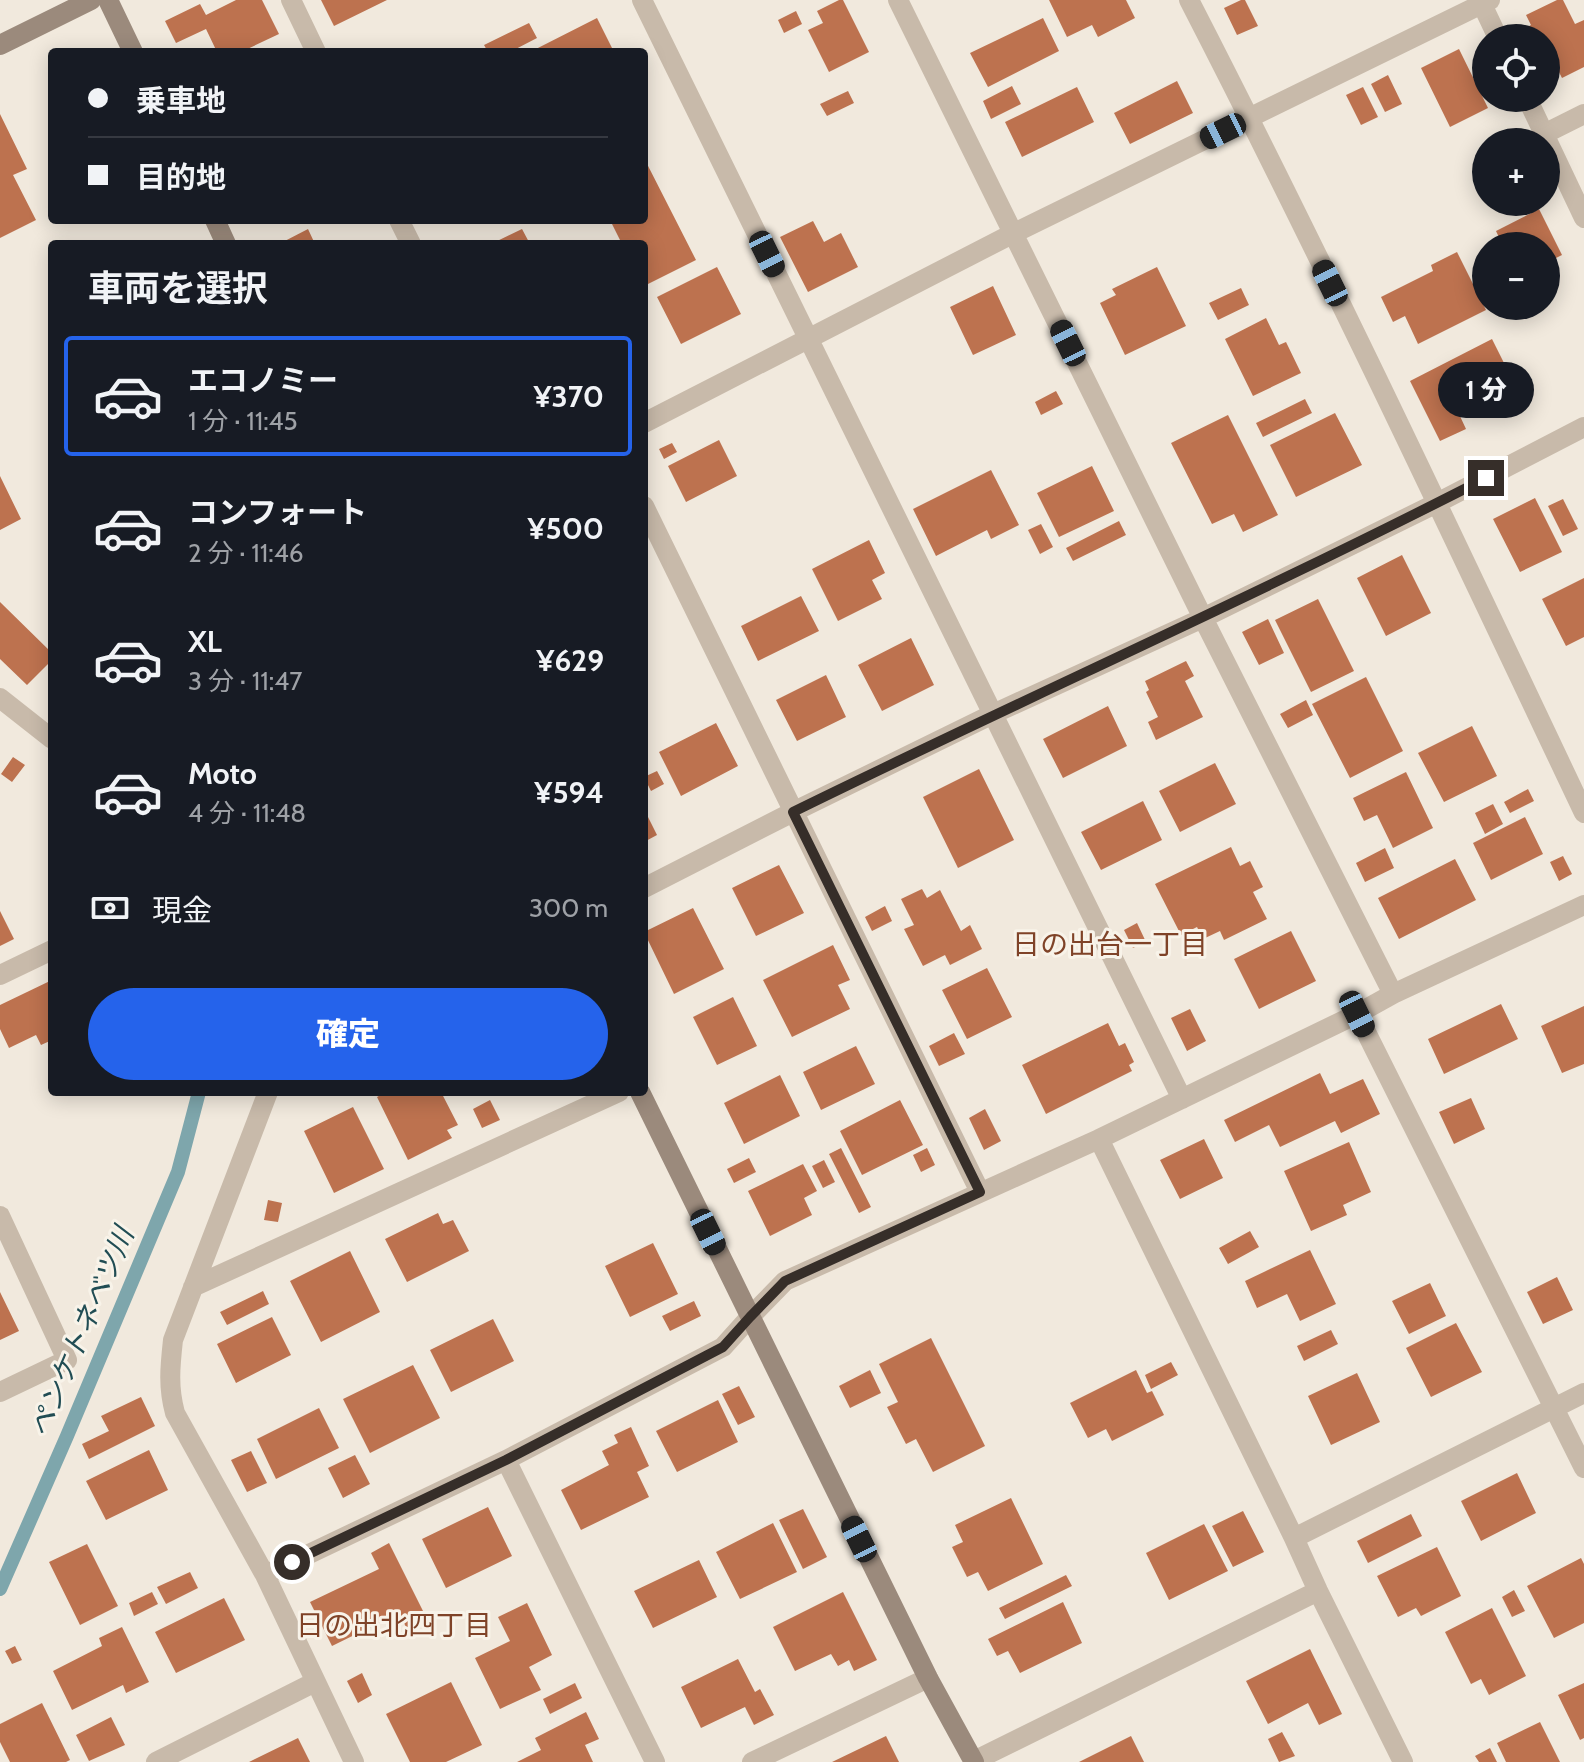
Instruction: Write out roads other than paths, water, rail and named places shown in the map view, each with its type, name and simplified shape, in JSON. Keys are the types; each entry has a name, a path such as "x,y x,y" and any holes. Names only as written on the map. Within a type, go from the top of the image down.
{"street":[{"path":"0,45 91,0"},
{"path":"108,0 131,48"},
{"path":"291,0 314,48"},
{"path":"642,0 1182,1099"},
{"path":"898,0 1203,618 1393,994"},
{"path":"1189,0 1250,118 1584,813"},
{"path":"648,421 1014,233 1484,1 1493,24"},
{"path":"1556,128 1584,114"},
{"path":"1560,168 1584,218"},
{"path":"648,886 993,714 1203,618 1584,427"},
{"path":"648,514 980,1192"},
{"path":"0,698 48,736"},
{"path":"265,1575 506,1460 723,1347 785,1281 1099,1139 1393,994 1584,905"},
{"path":"0,975 48,952"},
{"path":"1357,1014 1584,1468"},
{"path":"266,1096 173,1340 170,1393 175,1413 265,1575 354,1762"},
{"path":"193,1287 610,1096"},
{"path":"642,1096 928,1678 974,1762 1318,1591"},
{"path":"1099,1139 1403,1762"},
{"path":"0,1216 67,1360 0,1392"},
{"path":"1294,1538 1584,1393"},
{"path":"506,1460 655,1762"},
{"path":"752,1762 928,1678"},
{"path":"156,1762 315,1682"}],"waterway":[{"name":"ペンケトネベツ川","path":"0,1589 178,1172 198,1096"}],"district":[{"name":"日の出台一丁目","path":"1110,944"},
{"name":"日の出北四丁目","path":"394,1625"}]}
